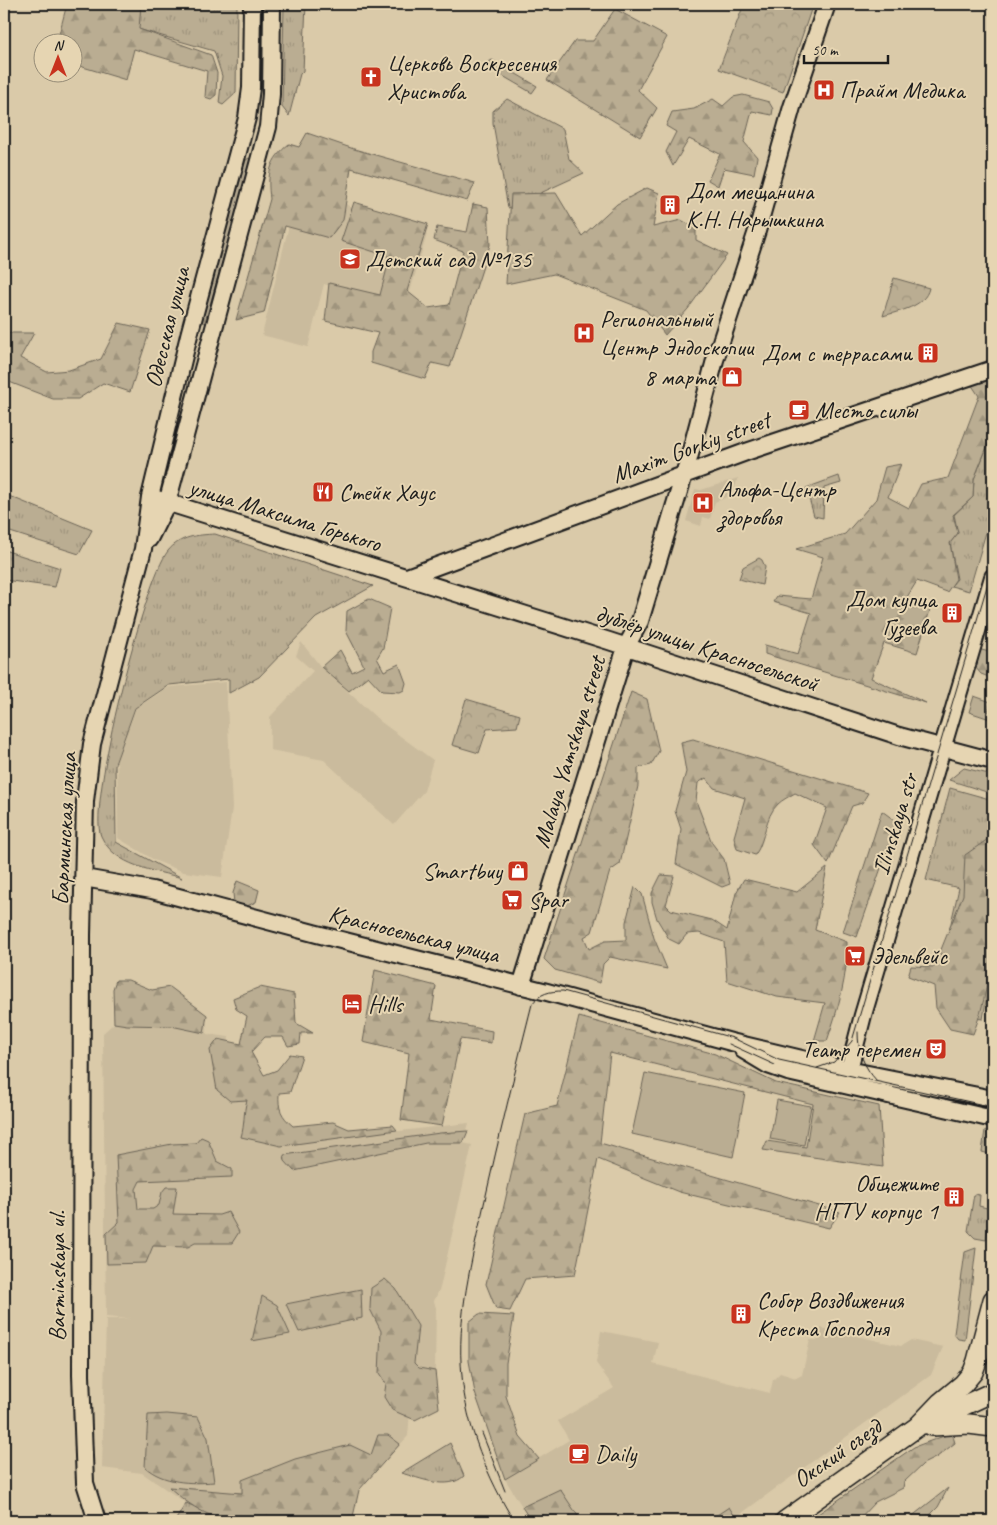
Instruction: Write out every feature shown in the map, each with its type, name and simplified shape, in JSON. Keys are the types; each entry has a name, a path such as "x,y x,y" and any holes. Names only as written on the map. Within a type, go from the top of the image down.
{"main road":[{"name":"Одесская улица","path":"144,549 150,497 189,334 247,118 251,88 252,4"},
{"name":"Одесская улица","path":"144,549 167,503 268,127 272,94 272,4"},
{"name":"Malaya Yamskaya street","path":"521,986 626,647 640,621 715,360 757,231 792,107 827,4"},
{"name":"Maxim Gorkiy street","path":"407,577 683,476 993,369"},
{"name":"улица Максима Горького","path":"150,497 407,577"},
{"name":"Барминская улица","path":"97,1521 85,1483 82,1441 82,935 85,801 92,744 144,549"},
{"name":"дублёр улицы Красносельской","path":"407,577 899,736 993,761"},
{"name":"Ilinskaya str","path":"847,1077 993,577"},
{"name":"Красносельская улица","path":"84,878 152,890 521,986 731,1042 993,1119"},
{"name":"Красносельская улица","path":"847,1077 993,1099"},
{"path":"918,1426 973,1372 993,1300"},
{"path":"918,1426 993,1392"},
{"path":"918,1426 969,1424 993,1427"},
{"name":"Окский съезд","path":"785,1521 918,1426"}],"shaded area":[{"name":"Детский сад №135","path":"295,201 343,202 355,210 427,234 405,309 324,284 308,347 262,335"},
{"name":"Альфа-Центр здоровья","path":"738,478 732,495 715,502 710,519 703,517 701,526 686,521 695,489 701,490"},
{"path":"301,642 321,667 381,722 433,760 424,791 394,825 324,760 270,750 270,717 313,671 296,656"},
{"path":"226,682 232,808 222,877 184,872 156,861 118,838 117,758 136,708 169,687"},
{"path":"138,1002 207,1023 207,1034 229,1037 228,1047 262,1094 264,1125 400,1131 469,1123 463,1143 472,1145 440,1288 434,1301 436,1308 435,1371 419,1368 414,1364 408,1436 359,1490 352,1521 229,1521 186,1503 142,1473 102,1468 106,1319 129,1319 106,1317 103,1033"},
{"path":"821,1328 901,1346 911,1340 943,1347 931,1375 731,1521 531,1521 505,1479 569,1440 558,1421 614,1388 596,1363 601,1331 658,1342 653,1364 770,1393 773,1380 780,1373 796,1378 802,1375 810,1340 819,1340"}],"green space":[{"path":"67,4 141,4 139,29 211,55 217,73 216,95 211,99 205,97 207,71 134,49 126,80 82,67 82,32 60,32"},
{"path":"141,4 237,4 236,93 223,105 219,103 222,76 214,51 138,29"},
{"path":"284,4 306,4 303,71 300,74 289,116 282,107"},
{"path":"744,4 813,4 783,92 719,69"},
{"path":"615,9 667,37 638,90 657,108 640,137 547,80 575,41 593,41"},
{"path":"492,60 537,86 532,93 484,65"},
{"path":"743,95 769,102 773,109 772,115 752,111 744,142 757,157 754,174 724,168 718,186 708,180 720,154 689,139 673,166 666,152 676,132 666,126 672,112 694,109 713,99 723,106 733,97"},
{"path":"507,99 563,129 569,159 584,173 508,208 493,123 493,111"},
{"path":"307,133 354,149 475,183 467,201 351,168 343,220 329,238 285,226 264,313 236,320 270,199 269,175 273,162 289,144 299,147"},
{"path":"249,158 251,161 205,322 202,323 200,320 246,160"},
{"path":"647,188 659,193 653,227 681,220 696,228 696,240 727,255 688,309 665,335 646,310 554,274 506,284 511,194 556,193 582,236 617,204"},
{"path":"354,202 428,224 407,291 428,308 449,305 463,251 434,240 437,227 467,232 473,204 488,207 490,245 450,367 432,363 425,379 371,363 371,352 378,333 325,321 329,283 380,295 390,257 341,241"},
{"path":"894,278 929,288 927,294 917,304 883,316"},
{"path":"119,323 150,330 130,392 103,383 78,399 53,399 4,380 4,333 34,333 20,358 47,372 69,370 101,359"},
{"path":"993,373 993,432 974,479 973,497 953,515 958,533 950,543 956,579 947,592 917,581 907,597 930,610 917,653 884,643 871,678 926,703 765,654 765,645 798,654 811,613 773,602 777,596 811,599 823,557 796,549 845,534 876,499 885,467 901,464 888,497 909,508 921,484 948,478 979,396 969,381"},
{"path":"993,433 993,508 969,591 951,586 957,579 950,543 958,533 954,515 973,497 974,479"},
{"path":"839,476 841,483 824,488 823,518 814,516 806,488"},
{"path":"4,494 92,530 79,554 4,530"},
{"path":"215,534 373,586 316,618 259,677 229,693 229,679 169,685 135,708 115,764 116,842 182,878 136,866 116,855 107,846 101,836 99,816 102,783 110,740 133,646 158,570 168,551 178,542 195,536"},
{"path":"4,550 60,568 55,587 4,580"},
{"path":"759,558 765,567 762,585 739,579 743,567"},
{"path":"369,599 390,608 383,648 377,658 384,671 399,664 406,683 404,690 400,692 382,691 368,676 349,691 321,667 340,650 352,672 364,666 346,631 347,611"},
{"path":"978,649 993,653 989,677 981,674 975,667"},
{"path":"631,692 647,699 659,751 651,765 638,768 638,786 620,864 610,871 592,932 584,937 589,949 605,941 626,940 626,922 635,887 642,894 654,938 667,969 610,957 603,964 600,983 555,970 544,959"},
{"path":"974,696 991,702 988,711 993,713 993,720 969,712"},
{"path":"466,699 520,715 517,727 487,729 479,753 452,745"},
{"path":"693,739 868,793 862,803 852,806 828,864 814,845 827,808 795,793 784,800 773,809 759,849 755,855 737,849 734,837 745,798 714,788 706,778 698,783 696,801 712,843 724,859 730,884 722,887 676,864 681,829 675,811 686,772 681,742"},
{"path":"964,768 993,775 993,794 949,780"},
{"path":"950,788 993,800 993,977 990,977 983,1019 942,1015 940,971 959,888 926,880"},
{"path":"882,811 897,822 857,937 843,932"},
{"path":"988,839 993,843 992,940 986,988 973,1034 950,1029 936,1008 934,986 908,976 911,966 934,967 963,895 965,855"},
{"path":"827,868 815,930 847,942 847,955 844,980 827,1041 814,1041 825,1003 777,997 727,981 724,942 699,933 687,934 679,944 669,939 657,919 652,902 652,893 661,875 674,876 666,905 671,910 712,920 727,930 736,893 744,879 797,892"},
{"path":"237,881 259,890 256,902 247,906 234,903 233,893"},
{"path":"375,970 436,986 431,1019 492,1031 491,1043 460,1039 442,1126 401,1120 409,1053 363,1042"},
{"path":"116,980 128,980 152,990 170,987 207,1015 204,1033 171,1026 114,1023 113,989"},
{"path":"260,987 294,994 296,1023 313,1033 301,1033 300,1044 288,1046 283,1037 265,1037 251,1052 264,1075 277,1070 290,1054 302,1056 290,1092 279,1093 281,1112 289,1122 293,1126 333,1122 349,1129 393,1125 397,1130 281,1146 241,1137 247,1100 230,1101 217,1090 210,1050 218,1039 241,1044 247,1016 236,1009 233,998"},
{"path":"579,1017 715,1054 776,1083 879,1106 883,1167 763,1150 767,1141 806,1147 813,1104 610,1053 600,1143 840,1212 829,1228 679,1192 598,1159 575,1275 525,1279 510,1311 496,1309 486,1284 525,1114 557,1106"},
{"path":"645,1073 745,1093 733,1157 632,1134"},
{"path":"777,1100 811,1106 804,1145 770,1139"},
{"path":"985,1130 993,1135 993,1155 982,1152"},
{"path":"468,1131 463,1143 426,1143 294,1171 285,1161 284,1155 440,1133"},
{"path":"201,1137 208,1140 217,1161 232,1169 232,1177 140,1181 136,1189 138,1209 153,1209 159,1205 162,1192 166,1187 177,1187 173,1214 219,1215 228,1212 239,1232 232,1243 195,1243 188,1247 153,1246 146,1263 107,1264 106,1234 119,1222 116,1155 172,1144 196,1143"},
{"path":"974,1194 980,1195 979,1206 991,1209 986,1240 975,1238 968,1231"},
{"path":"976,1248 965,1340 958,1339 954,1334 965,1252"},
{"path":"385,1279 396,1289 418,1326 414,1363 419,1368 435,1371 439,1408 415,1420 392,1410 384,1397 386,1384 379,1373 381,1331 370,1309 371,1288"},
{"path":"361,1289 362,1318 299,1332 286,1304"},
{"path":"262,1296 277,1305 290,1334 252,1341"},
{"path":"479,1314 514,1316 506,1363 506,1396 520,1437 539,1459 505,1479 475,1393 469,1361 469,1322"},
{"path":"167,1414 198,1417 208,1438 214,1482 177,1481 160,1476 145,1467 148,1415"},
{"path":"952,1433 955,1443 937,1457 923,1464 904,1482 903,1488 875,1502 857,1521 808,1521 914,1447"},
{"path":"378,1435 388,1435 400,1444 359,1490 352,1521 244,1521 247,1519 236,1520 214,1517 186,1501 169,1487 242,1493 242,1480 295,1459 350,1445 371,1455"},
{"path":"450,1443 464,1476 450,1483 442,1483 401,1473"},
{"path":"948,1488 938,1507 924,1521 906,1521"},
{"path":"560,1489 578,1516 571,1521 531,1521 522,1507"},
{"path":"186,1503 229,1521 175,1521"},
{"path":"729,1507 736,1518 731,1521 708,1521"}],"tram line":[{"path":"817,1068 834,1062 852,1041 993,566"},
{"path":"514,1521 495,1488 473,1433 464,1395 461,1333 470,1268 507,1104 532,1004 538,997 550,992 563,991 733,1038 779,1060 993,1107"},
{"path":"858,1032 862,1058 868,1070 877,1081"},
{"path":"729,1044 775,1065"},
{"path":"482,1433 505,1491"}],"place":[{"name":"Церковь Воскресения Христова","path":"371,77"},
{"name":"Прайм Медика","path":"824,90"},
{"name":"Дом мещанина К.Н. Нарышкина","path":"670,205"},
{"name":"Детский сад №135","path":"350,259"},
{"name":"Региональный Центр Эндоскопии","path":"584,333"},
{"name":"Дом с террасами","path":"928,353"},
{"name":"8 марта","path":"732,377"},
{"name":"Место силы","path":"799,410"},
{"name":"Стейк Хаус","path":"323,492"},
{"name":"Альфа-Центр здоровья","path":"703,503"},
{"name":"Дом купца Гузеева","path":"952,613"},
{"name":"Smartbuy","path":"518,871"},
{"name":"Spar","path":"512,900"},
{"name":"Эдельвейс","path":"855,956"},
{"name":"Hills","path":"352,1004"},
{"name":"Театр перемен","path":"936,1049"},
{"name":"Общежите НГТУ корпус 1","path":"954,1197"},
{"name":"Собор Воздвижения Креста Господня","path":"741,1314"},
{"name":"Daily","path":"579,1454"}]}
